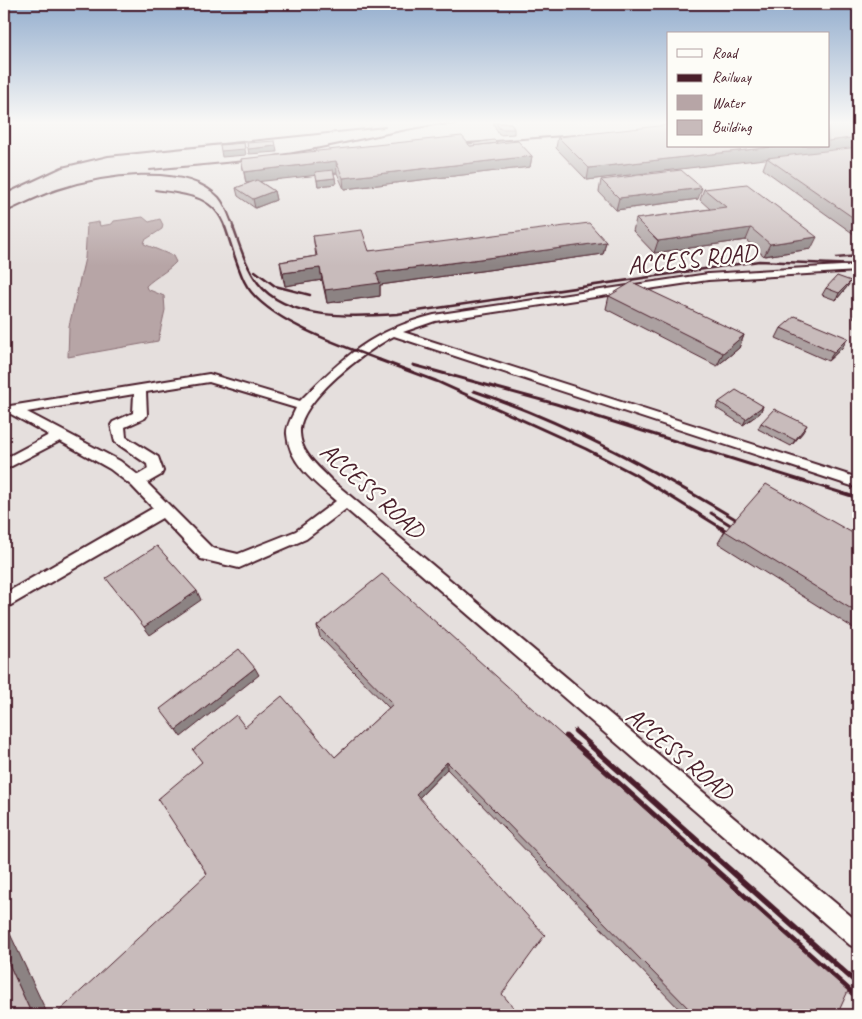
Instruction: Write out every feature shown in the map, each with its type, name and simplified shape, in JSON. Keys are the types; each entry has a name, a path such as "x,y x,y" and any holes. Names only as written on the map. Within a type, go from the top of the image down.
{"lane":[{"name":"ACCESS ROAD","path":"858,268 708,277 434,318 406,326 373,342 357,353 303,406 293,432 300,456 326,484 858,936"},
{"path":"393,332 858,483"},
{"path":"9,410 209,378 303,406"},
{"path":"137,482 156,471 153,461 120,439 118,425 140,415 140,389"},
{"path":"9,410 61,434 115,465 137,482 165,509 207,554 239,561 301,535 346,501"},
{"path":"4,465 61,434"},
{"path":"4,602 165,509"}],"shaded area":[{"path":"4,171 858,171 858,1015 4,1015"}],"water":[{"path":"143,217 149,222 160,219 163,225 162,229 145,240 144,244 173,256 176,262 146,286 147,289 164,296 165,310 158,341 68,357 69,326 85,258 87,224 99,222 100,226 112,224 114,221"}],"building":[{"path":"333,171 335,178 317,180 315,172"},
{"path":"340,171 407,171 343,178"},
{"path":"682,171 702,188 619,198 601,180"},
{"path":"785,171 858,171 858,221"},
{"path":"257,180 274,191 253,199 236,188"},
{"path":"747,184 817,237 770,244 751,228 658,241 636,219 726,207 704,189"},
{"path":"589,223 606,242 376,273 380,283 325,290 320,268 283,273 280,262 317,256 313,236 362,230 369,251"},
{"path":"837,276 851,281 839,293 826,288"},
{"path":"632,282 744,335 723,353 609,296"},
{"path":"795,316 848,338 834,352 781,328"},
{"path":"736,390 763,406 746,419 719,402"},
{"path":"774,409 807,425 795,440 761,423"},
{"path":"766,484 858,536 858,613 725,531"},
{"path":"157,546 197,591 144,627 106,578"},
{"path":"382,574 848,991 837,1015 695,1015 447,762 416,794 545,935 502,994 520,1015 55,1015 207,874 158,799 202,762 193,750 236,715 245,727 282,696 335,757 393,704 317,626"},
{"path":"239,649 255,668 176,730 160,709"},
{"path":"4,953 32,1015 4,1015"}],"railway":[{"path":"4,194 54,171"},
{"path":"4,213 57,190 95,180 141,175 164,175 185,179 204,186 219,197 226,208 234,228"},
{"path":"155,190 197,198 214,209 225,228"},
{"path":"225,227 244,281 253,295 267,307 304,330 380,360"},
{"path":"233,227 250,270 258,283 271,295 286,304 304,310 342,316 397,314 759,261 858,265"},
{"path":"836,258 858,256"},
{"path":"255,271 275,286 310,295"},
{"path":"377,359 436,381 586,449 634,474 723,529"},
{"path":"413,365 556,404 858,498"},
{"path":"474,391 543,417 609,448 737,520"},
{"path":"711,513 732,526"},
{"path":"721,528 727,532"},
{"path":"575,731 591,745"},
{"path":"566,736 576,745"},
{"path":"575,744 858,998"},
{"path":"589,744 858,984"}]}
